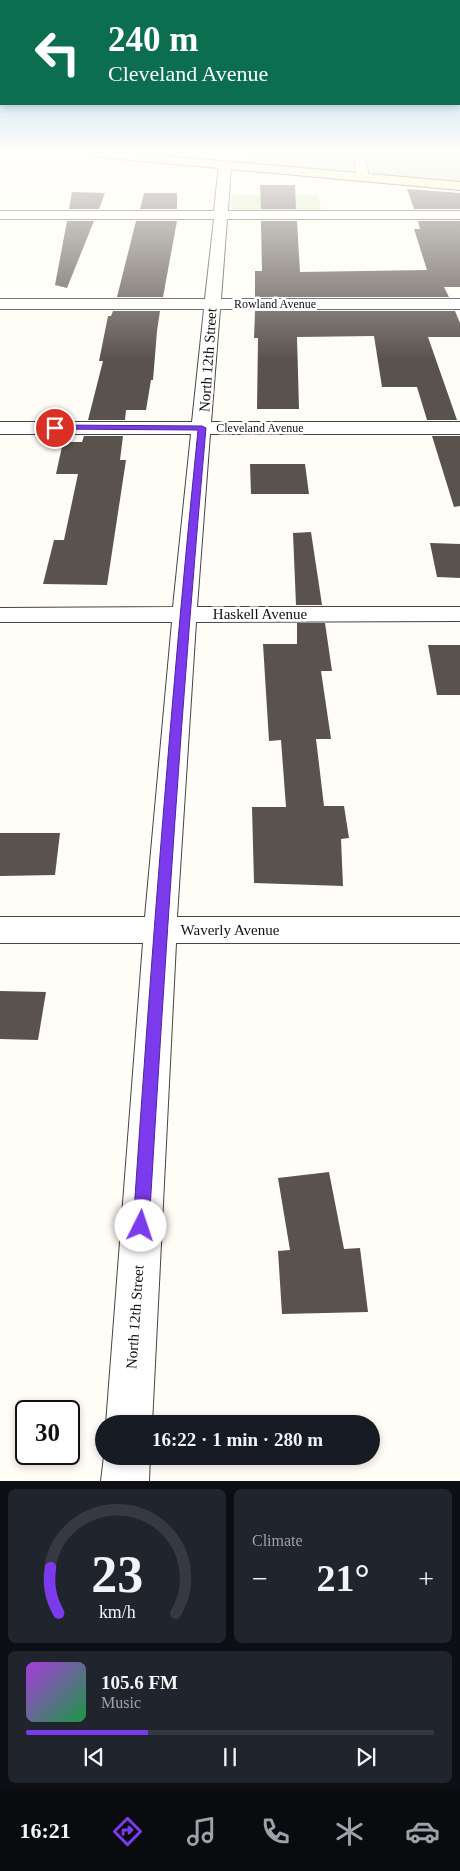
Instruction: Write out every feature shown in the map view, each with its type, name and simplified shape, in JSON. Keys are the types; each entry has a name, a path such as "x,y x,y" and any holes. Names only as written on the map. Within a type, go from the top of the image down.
{"street":[{"name":"North 12th Street","path":"130,1415 159,930 184,614 220,222"},
{"name":"Rowland Avenue","path":"0,304 460,304"},
{"name":"Cleveland Avenue","path":"0,428 460,428"},
{"name":"Haskell Avenue","path":"0,615 460,614"},
{"name":"Waverly Avenue","path":"0,930 460,930"},
{"path":"125,1481 126,1465"}],"building":[{"path":"67,222 94,222 67,288 55,285"},
{"path":"136,222 177,222 163,297 117,297"},
{"path":"261,222 297,222 300,272 427,270 414,229 420,229 418,222 460,222 460,287 444,287 449,297 255,297 255,271 262,271"},
{"path":"113,311 160,311 153,380 151,380 146,410 126,410 125,420 88,420 103,361 99,361 108,316 111,316"},
{"path":"255,311 455,311 460,323 460,337 428,337 457,420 427,420 417,387 382,387 374,336 297,337 299,409 257,409 258,338 254,338"},
{"path":"84,436 123,436 120,460 126,460 107,585 43,584 54,540 64,540 78,474 56,474 63,442 82,442"},
{"path":"432,436 460,436 460,506 454,507"},
{"path":"250,464 305,464 309,494 251,494"},
{"path":"311,532 322,605 296,605 293,533"},
{"path":"430,543 460,544 460,578 437,577"},
{"path":"297,623 325,623 332,671 321,671 331,739 316,739 324,806 344,806 349,838 341,839 343,886 254,883 252,807 286,807 281,740 269,741 263,644 297,644"},
{"path":"428,645 460,645 460,695 437,695"},
{"path":"0,833 60,833 55,875 0,876"},
{"path":"0,991 46,992 38,1040 0,1039"},
{"path":"329,1172 344,1249 360,1248 368,1312 282,1314 278,1251 290,1250 278,1178"}],"route":[{"path":"55,428 202,428 184,614 159,930 141,1226"}]}
